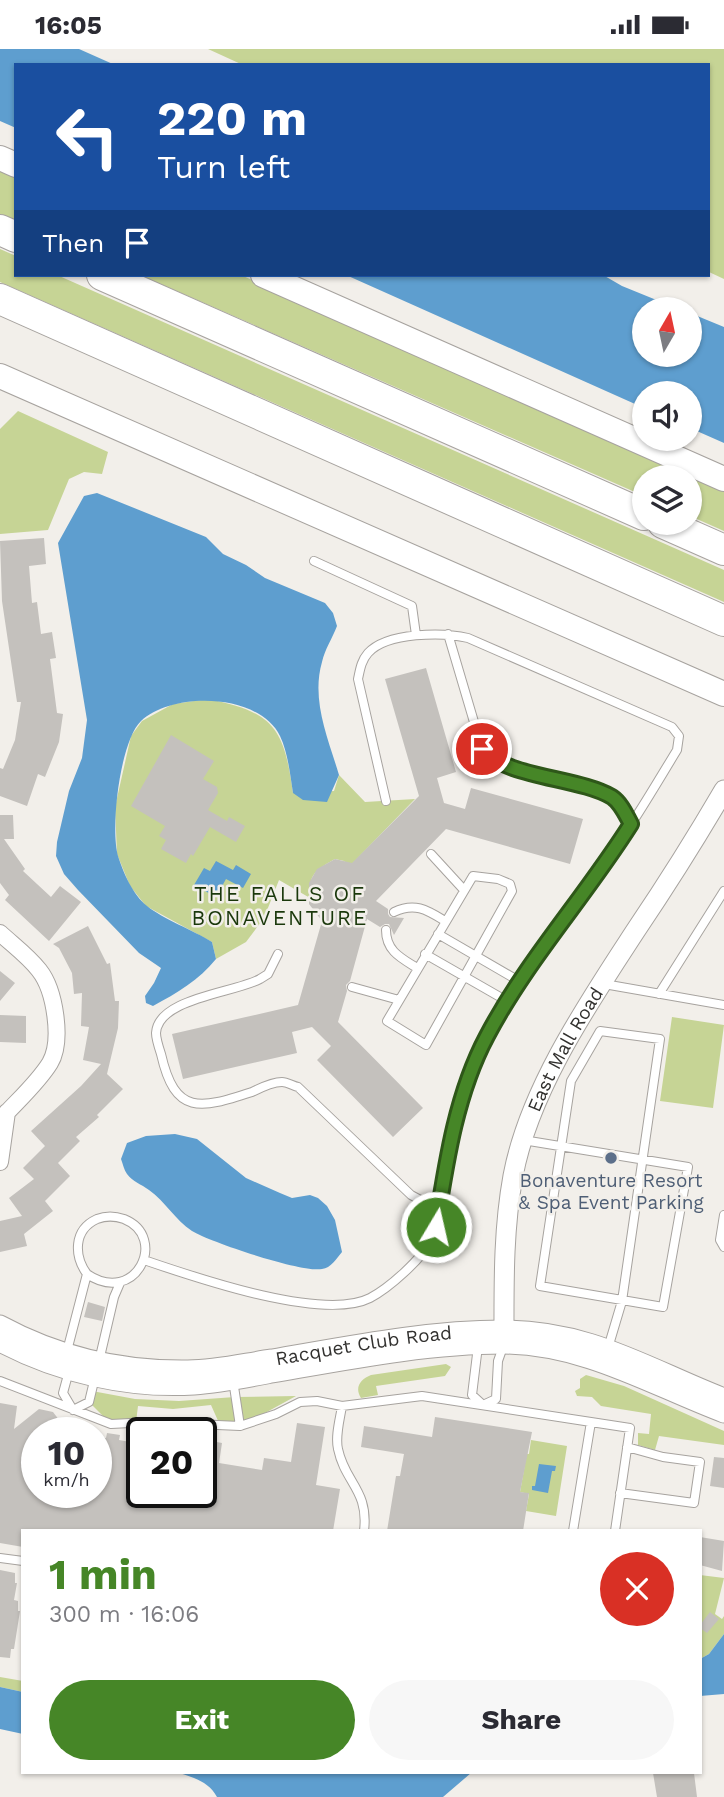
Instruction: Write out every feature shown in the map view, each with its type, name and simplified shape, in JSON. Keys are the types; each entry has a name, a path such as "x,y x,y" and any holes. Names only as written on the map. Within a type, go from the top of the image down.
{"highway":[{"path":"107,277 632,510"},
{"path":"0,299 724,621"},
{"path":"690,535 724,550"}],"main road":[{"path":"268,277 724,479"},
{"path":"0,376 724,694"}],"street":[{"name":"East Mall Road","path":"504,1337 504,1247 513,1175 523,1140 557,1059 601,984 719,810 724,790"},
{"path":"0,933 40,972 48,988 57,1032 51,1061 4,1116 0,1162"},
{"name":"Racquet Club Road","path":"0,1325 67,1362"},
{"name":"Racquet Club Road","path":"0,1342 22,1353 97,1370 190,1370 232,1374 415,1350 478,1345 504,1337 537,1332 608,1348 724,1398"},
{"name":"Racquet Club Road","path":"232,1374 413,1336 504,1337 604,1362 724,1413"}],"lane":[{"path":"314,561 412,606 416,635"},
{"path":"448,633 482,749 489,756 513,767 588,788 612,798 621,806 631,824"},
{"path":"144,1260 250,1293 315,1304 358,1303 372,1297 403,1274 430,1243 466,1084 485,1039 519,982 631,824 677,750 678,736 672,727 495,649 448,633 416,635 378,645 368,653 361,664 358,679 386,801"},
{"path":"431,854 464,890"},
{"path":"473,876 498,879 510,884 512,891 426,1045 387,1021 464,890 473,876"},
{"path":"659,994 724,891"},
{"path":"394,912 414,906 445,921"},
{"path":"386,930 388,946 394,954 417,968"},
{"path":"438,934 519,982"},
{"path":"278,954 268,974 260,979 185,1003 169,1010 162,1017 156,1033 166,1079 176,1093 189,1102 215,1104 282,1082 298,1087 411,1195 439,1210"},
{"path":"425,954 507,1001"},
{"path":"601,984 724,1005"},
{"path":"352,987 399,1000"},
{"path":"523,1140 561,1146 644,1160 688,1167 663,1307 622,1301 540,1286 561,1146 571,1081 600,1031 660,1039 644,1160 622,1301 608,1348"},
{"path":"724,1215 720,1240 724,1247"},
{"path":"107,1217 117,1217 127,1220 143,1237 144,1260 139,1270 130,1278 120,1283 108,1284 97,1281 80,1265 78,1243 88,1225 107,1217"},
{"path":"73,1410 64,1393 67,1362 87,1274"},
{"path":"73,1410 89,1402 114,1297 120,1283"},
{"path":"483,1405 496,1399 498,1361 504,1337"},
{"path":"478,1345 472,1395 483,1405"},
{"path":"232,1374 240,1426"},
{"path":"0,1381 119,1425 150,1422 240,1426 276,1414 300,1402 317,1401 342,1406 422,1396 630,1428 615,1529"},
{"path":"342,1406 337,1448 362,1497 365,1508 364,1529"},
{"path":"573,1529 591,1422"},
{"path":"620,1493 694,1503 700,1462 663,1457 627,1447"},
{"path":"0,1558 21,1561"}],"green space":[{"path":"208,49 724,49 724,279 710,272 710,63 239,63"},
{"path":"0,168 14,174 14,219 0,214"},
{"path":"0,249 14,255 14,277 62,277 632,529 632,535 645,535 724,570 724,602 0,282"},
{"path":"145,277 245,277 668,465 632,465 632,491"},
{"path":"18,411 108,452 102,474 84,472 69,479 48,530 0,534 0,429"},
{"path":"702,480 724,490 724,531 702,521"},
{"path":"208,699 248,710 262,717 272,727 280,738 285,753 293,793 334,791 339,775 365,802 415,799 349,867 344,861 335,859 318,870 310,883 310,898 279,880 264,918 246,942 216,959 212,942 146,906 130,886 117,854 115,807 131,736 142,721 173,704"},
{"path":"672,1017 724,1025 713,1108 660,1101"},
{"path":"446,1364 451,1367 445,1376 376,1386 378,1395 361,1398 359,1394 360,1384 371,1375"},
{"path":"586,1375 624,1386 724,1431 724,1445 659,1436 655,1450 638,1445 638,1433 649,1434 651,1414 601,1406 592,1397 577,1396 575,1391 580,1388 580,1379"},
{"path":"92,1391 135,1399 179,1401 296,1396 254,1419 219,1423 211,1405 173,1409 138,1406 137,1417 126,1417 126,1423 112,1424 112,1417 104,1417 89,1402"},
{"path":"531,1440 567,1446 556,1516 526,1511 529,1494 520,1492 525,1464 520,1453 529,1454"},
{"path":"702,1575 724,1578 715,1614 722,1619 724,1616 724,1634 709,1654 702,1658"},
{"path":"0,1677 21,1681 21,1692 0,1687"}],"water":[{"path":"0,49 79,49 110,63 14,63 14,127 0,121"},
{"path":"350,277 606,277 649,297 632,297 632,367 702,367 702,318 724,327 724,443 702,433 702,381 632,381 632,403"},
{"path":"97,493 206,537 223,554 265,578 325,603 333,613 337,626 322,662 318,690 322,719 339,775 327,802 303,800 293,793 287,756 280,736 269,722 254,711 235,704 194,701 173,705 155,711 141,721 134,731 122,765 116,806 116,843 120,862 137,896 161,915 212,942 216,959 187,985 153,1006 146,1003 145,996 161,968 139,953 78,890 64,874 56,856 69,791 82,758 87,720 58,543 84,496"},
{"path":"216,861 233,870 236,865 251,874 243,888 226,879 216,897 194,885 204,868 210,871"},
{"path":"175,1134 197,1139 246,1178 292,1198 310,1195 318,1198 327,1206 335,1220 342,1252 328,1267 311,1269 256,1256 192,1231 155,1194 129,1177 121,1159 127,1143 146,1136"},
{"path":"539,1464 556,1466 555,1471 552,1471 548,1493 532,1490"},
{"path":"724,1634 724,1694 702,1696 702,1658 709,1654"},
{"path":"0,1687 21,1692 21,1734 0,1729"},
{"path":"182,1774 470,1774 443,1797 217,1797 206,1784"}],"building":[{"path":"44,538 46,564 29,566 32,603 37,602 41,634 52,632 56,658 50,659 57,713 63,714 59,742 45,777 38,774 27,806 0,796 0,768 3,769 15,740 21,702 17,702 2,601 0,541"},
{"path":"426,668 456,772 437,778 444,803 465,809 471,788 583,819 570,864 446,829 376,901 388,909 390,917 404,918 394,935 389,924 380,927 367,919 350,981 346,985 347,991 338,1022 423,1108 393,1137 317,1060 331,1046 312,1027 292,1032 297,1053 183,1079 172,1034 298,1005 322,921 309,904 309,883 317,869 335,859 352,863 419,796 385,679"},
{"path":"171,735 214,761 203,779 217,787 218,793 208,810 227,821 229,817 245,826 236,842 210,827 186,863 161,849 166,840 159,836 165,826 131,806"},
{"path":"0,815 13,815 14,839 4,839 25,869 23,871 51,897 60,886 81,902 49,941 5,900 9,895 0,883"},
{"path":"88,926 107,964 110,963 115,1001 119,1001 118,1028 107,1074 123,1089 97,1115 99,1117 76,1137 80,1141 58,1163 70,1176 45,1201 53,1211 24,1234 27,1246 0,1252 0,1221 22,1216 9,1198 34,1179 23,1168 45,1146 31,1131 101,1064 83,1060 89,1027 81,1026 82,993 74,994 72,973 59,948 53,944"},
{"path":"0,971 15,983 0,1001"},
{"path":"0,1015 26,1016 26,1043 0,1042"},
{"path":"88,1302 105,1307 102,1321 84,1317"},
{"path":"0,1403 17,1406 14,1429 21,1423 21,1508 112,1508 112,1434 120,1435 119,1440 126,1441 126,1508 217,1508 217,1442 222,1443 219,1463 262,1470 264,1458 291,1462 297,1423 325,1427 316,1485 340,1489 333,1529 21,1529 21,1547 0,1543"},
{"path":"39,1409 53,1412 57,1417 29,1417"},
{"path":"435,1417 532,1432 520,1492 529,1493 523,1529 387,1529 396,1476 400,1476 404,1454 361,1447 364,1426 432,1437"},
{"path":"714,1457 724,1458 724,1488 710,1486"},
{"path":"702,1537 724,1541 722,1571 702,1566"},
{"path":"0,1570 15,1573 17,1583 14,1600 18,1601 20,1611 10,1658 0,1657"},
{"path":"710,1612 719,1619 707,1633 702,1629 702,1622"},
{"path":"653,1774 694,1774 697,1797 657,1797"}],"place":[{"name":"Bonaventure Resort & Spa Event Parking","path":"611,1158"}],"district":[{"name":"THE FALLS OF BONAVENTURE","path":"280,906"}],"route":[{"path":"436,1227 450,1147 466,1084 485,1039 511,992 631,824 621,806 612,798 588,788 513,767 489,756 482,749"}]}
